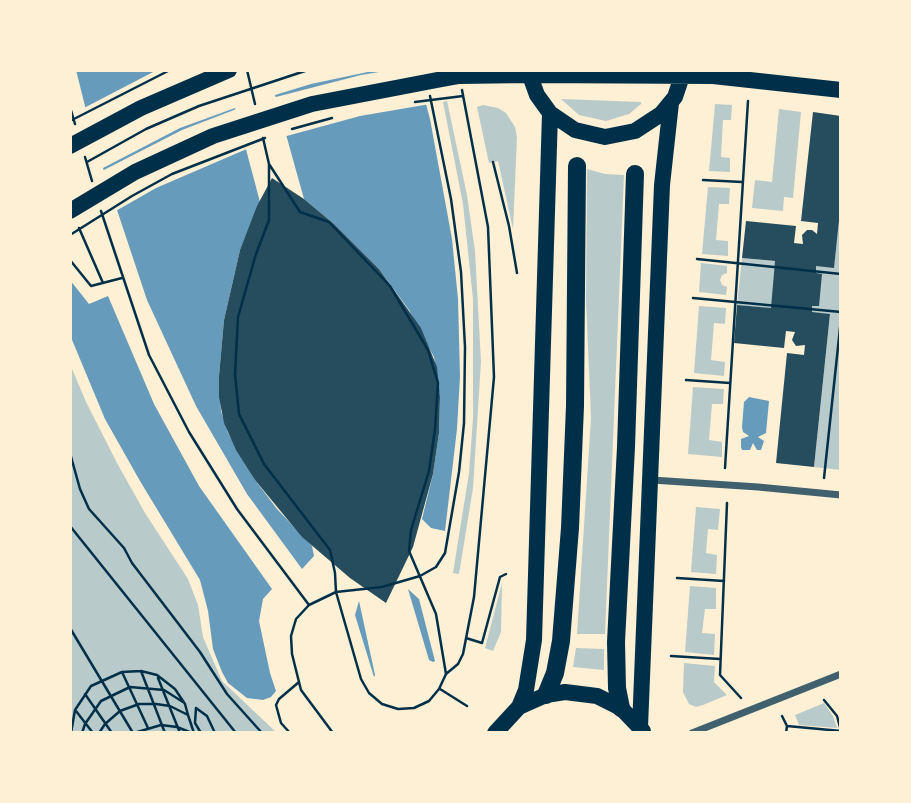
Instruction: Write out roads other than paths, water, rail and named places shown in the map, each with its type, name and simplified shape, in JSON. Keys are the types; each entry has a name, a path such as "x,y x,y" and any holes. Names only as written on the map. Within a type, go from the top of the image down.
{"highway":[{"path":"546,695 555,673 561,641 570,528 575,406 577,166"},
{"path":"621,708 615,669 635,174"}],"main road":[{"path":"77,149 141,107 229,70"},
{"path":"528,72 537,95 550,113 575,130 605,136 635,131 649,124 671,103"},
{"path":"70,211 135,172 213,136 312,104 433,86 459,76 528,72 683,74 841,90"},
{"path":"642,730 662,185 671,103 683,74"},
{"path":"495,733 519,707 526,690 534,640 550,113"},
{"path":"519,707 546,695 581,692 597,696 621,708 642,730"}],"street":[{"path":"651,480 841,495"},
{"path":"692,733 841,674"}],"water":[{"path":"76,70 227,70 94,142"},
{"path":"377,70 417,70 430,119 452,239 458,299 460,376 457,429 445,531 431,528 422,519 439,433 440,397 434,357 409,310 379,269 334,224 304,199 275,95 311,84"},
{"path":"235,108 260,202 240,250 224,320 219,376 221,411 228,433 255,480 277,509 312,546 314,556 302,569 247,494 196,406 147,300 103,168 180,128"},
{"path":"70,280 89,304 108,296 154,404 199,486 272,589 263,599 259,621 276,691 271,697 263,700 247,698 228,683 222,672 213,649 208,611 200,580 105,419 70,335"},
{"path":"749,397 769,401 766,433 758,437 764,441 761,450 757,450 753,443 750,450 742,450 741,447 741,439 749,436 743,432 742,427 744,402"},
{"path":"408,589 419,599 435,661 433,662 429,660"},
{"path":"359,601 375,675 374,677 355,615"}]}
